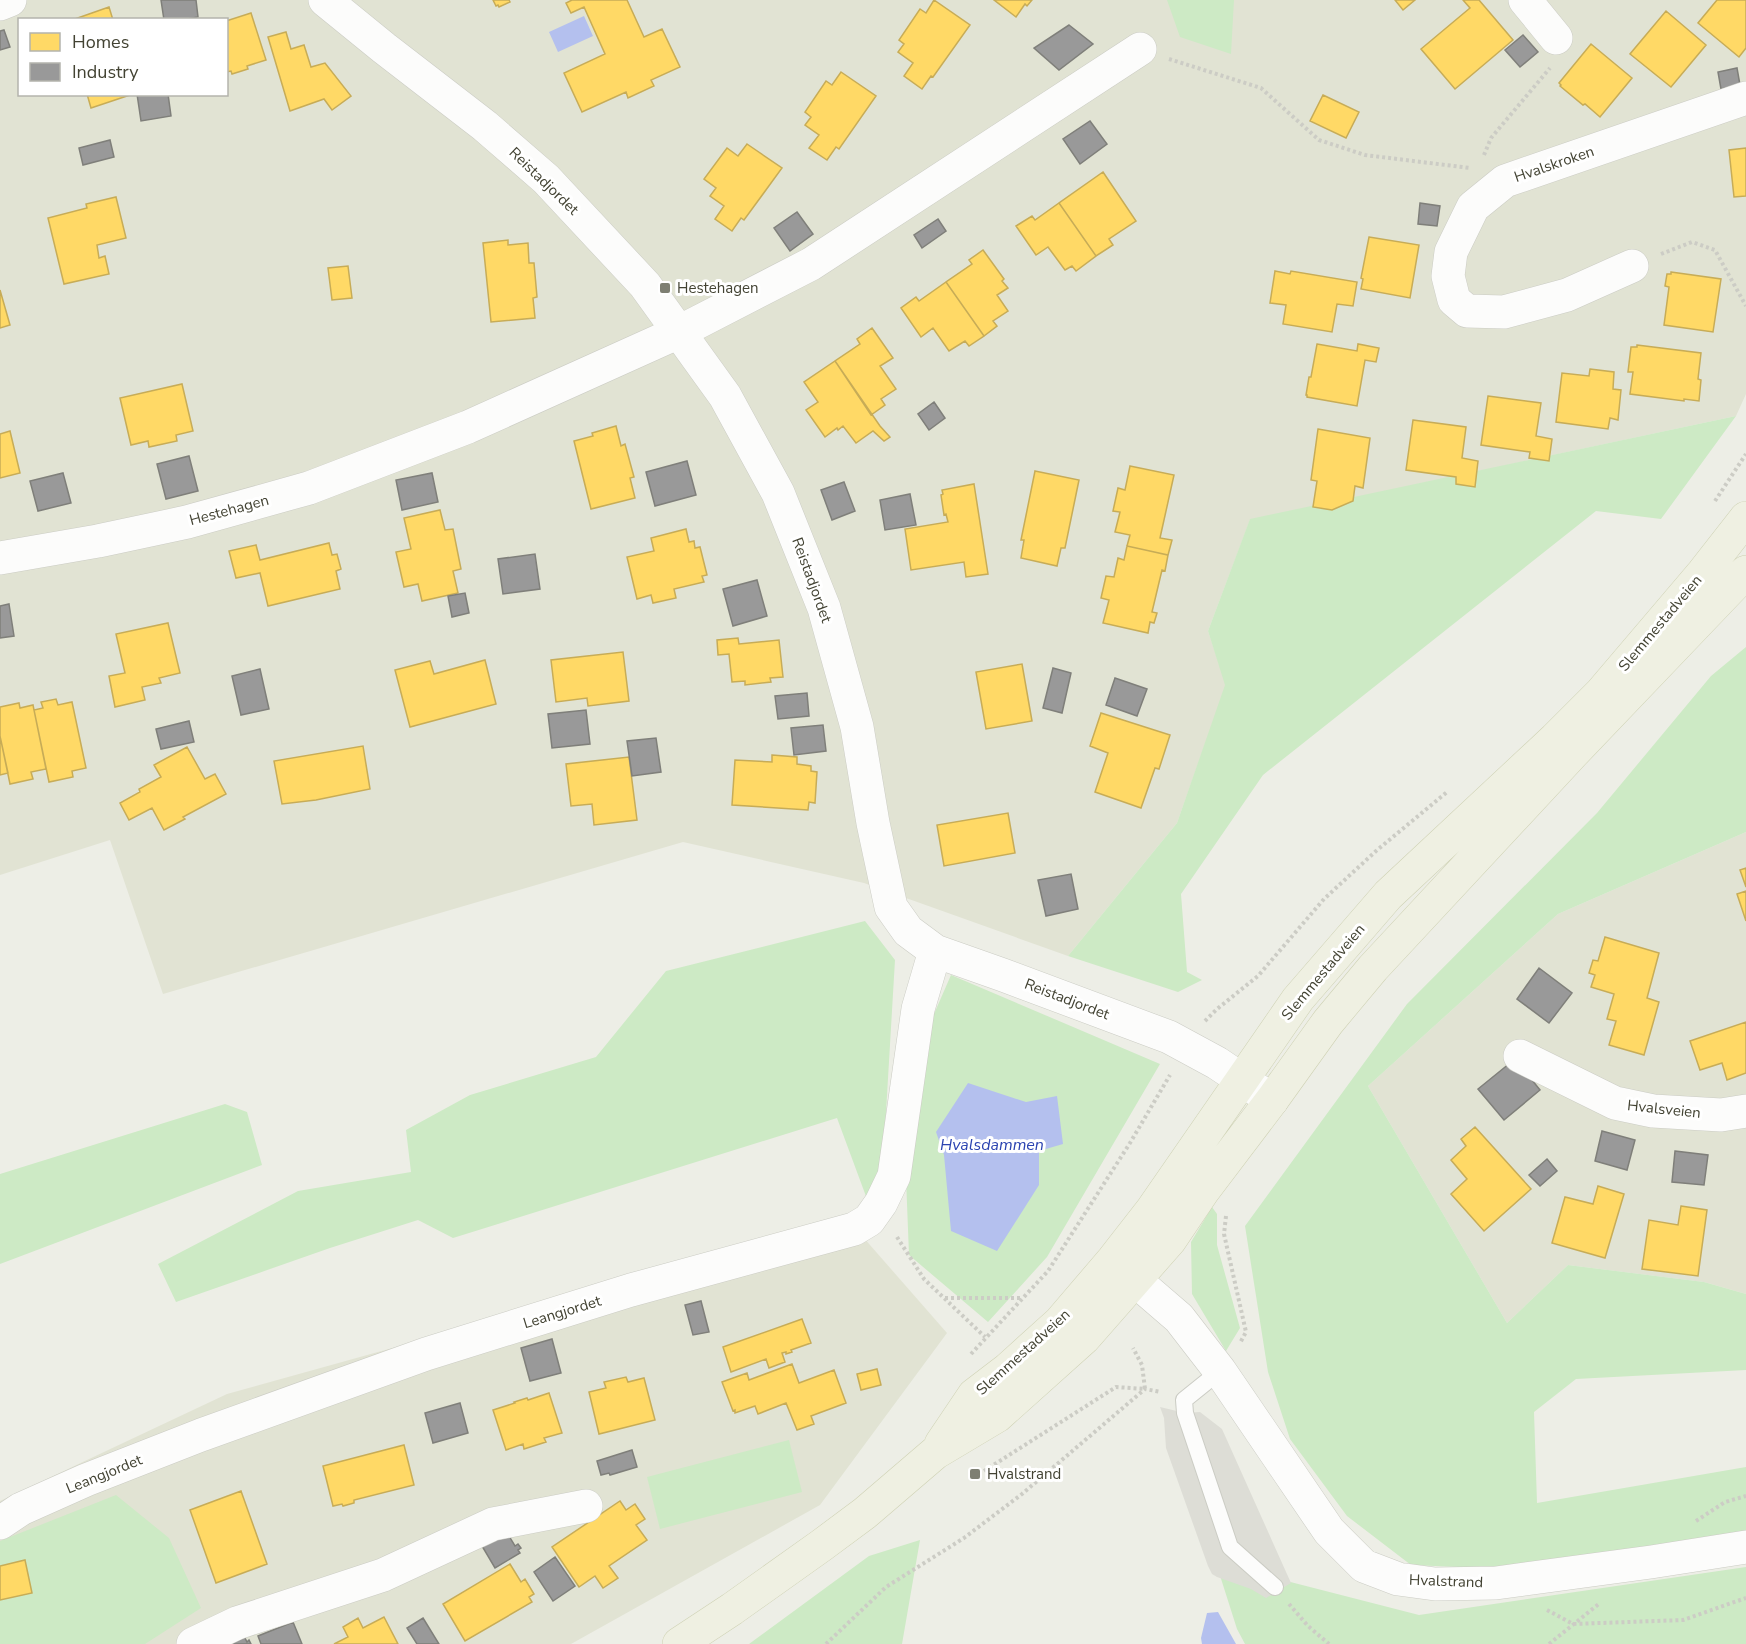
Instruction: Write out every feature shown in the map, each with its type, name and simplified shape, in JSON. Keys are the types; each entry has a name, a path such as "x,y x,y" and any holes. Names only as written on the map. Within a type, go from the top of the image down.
{"main road":[{"name":"Slemmestadveien","path":"1124,1271 1152,1210 1298,999 1388,895 1601,693 1689,590 1746,518"},
{"name":"Slemmestadveien","path":"679,1644 732,1609 865,1513 935,1453 974,1395 1124,1271 1170,1240 1203,1191 1328,1022 1373,968 1573,753 1746,572"}],"street":[{"path":"0,4 10,0"},
{"path":"1525,0 1556,38"},
{"name":"Reistadjordet","path":"334,3 485,126 546,179 645,285 725,396 778,493 827,619 856,727 891,908 908,931 935,951 1169,1037 1217,1063 1272,1100"},
{"name":"Hestehagen","path":"0,558 98,541 187,522 309,488 468,427 679,332 811,264 1140,50"},
{"name":"Hvalskroken","path":"1632,266 1567,295 1504,312 1467,310 1454,300 1448,276 1451,252 1491,175 1746,98"},
{"name":"Leangjordet","path":"0,1523 21,1509 86,1480 201,1435 426,1354 631,1290 854,1229 869,1220 881,1203 894,1176 918,1009 935,951"},
{"name":"Hvalsveien","path":"1520,1056 1615,1103 1664,1112 1721,1115 1746,1111"},
{"name":"Hvalstrand","path":"1124,1271 1179,1318 1220,1371 1329,1531 1364,1566 1398,1579 1435,1584 1496,1582 1746,1547"},
{"path":"193,1644 237,1623 383,1575 493,1524 586,1506"}],"lane":[{"path":"1220,1371 1184,1400 1185,1413 1230,1547 1275,1587"}],"path":[{"path":"1140,50 1261,88 1319,140 1365,155 1491,175 1491,138 1559,56 1556,38"},
{"path":"1632,266 1692,242 1716,250 1746,306"},
{"path":"1709,509 1746,454"},
{"path":"1204,1022 1258,976 1324,899 1376,851 1450,789"},
{"path":"881,1203 894,1232 924,1279 985,1337 1048,1271 1130,1143 1170,1075"},
{"path":"1220,1371 1237,1349 1246,1332 1224,1234 1228,1210"},
{"path":"944,1298 1022,1298"},
{"path":"1133,1348 1142,1365 1145,1389"},
{"path":"984,1471 1116,1387 1161,1392 1175,1399 1184,1400"},
{"path":"826,1644 886,1587 964,1538 1014,1500 1145,1389"},
{"path":"1275,1587 1308,1626 1329,1644"},
{"path":"1544,1609 1573,1624 1683,1620 1746,1598"}],"shaded area":[{"path":"0,0 1746,0 1746,394 1736,416 1250,520 1208,631 1226,685 1177,823 1068,956 864,883 683,842 163,994 110,840 0,875"},
{"path":"1746,832 1746,1294 1704,1282 1568,1265 1507,1323 1368,1086 1558,914"},
{"path":"849,1221 947,1333 820,1505 571,1644 0,1644 0,1501 227,1394"},
{"path":"1160,1407 1185,1413 1200,1412 1222,1429 1291,1583 1266,1598 1251,1589 1212,1574 1166,1448 1164,1418"}],"green space":[{"path":"1167,0 1234,0 1231,54 1180,37"},
{"path":"1736,416 1661,519 1596,511 1263,775 1181,894 1187,972 1202,980 1178,992 1068,956 1177,823 1225,685 1208,631 1250,519"},
{"path":"1746,647 1746,832 1558,914 1368,1086 1507,1323 1568,1265 1704,1282 1746,1294 1746,1370 1576,1379 1534,1412 1537,1503 1746,1467 1746,1534 1483,1568 1411,1565 1347,1516 1290,1439 1268,1372 1245,1226 1407,1004 1597,813 1711,676"},
{"path":"865,921 895,960 883,1163 867,1199 837,1118 453,1238 418,1220 176,1302 158,1264 298,1191 411,1172 406,1130 470,1095 596,1057 666,971"},
{"path":"951,975 1160,1064 1047,1257 988,1322 909,1255 906,1178 934,1014"},
{"path":"225,1104 247,1112 262,1165 0,1264 0,1174"},
{"path":"1212,1207 1217,1214 1217,1245 1240,1328 1226,1351 1192,1294 1191,1242"},
{"path":"789,1440 802,1492 660,1529 647,1477"},
{"path":"116,1495 169,1538 201,1608 145,1644 0,1644 0,1541"},
{"path":"920,1540 902,1644 749,1644 869,1556"},
{"path":"1216,1563 1419,1615 1746,1567 1746,1644 1245,1644 1237,1629"}],"water":[{"path":"584,16 593,36 558,52 549,32"},
{"name":"Hvalsdammen","path":"968,1083 1026,1102 1057,1096 1063,1144 1039,1151 1039,1185 997,1251 951,1231 944,1155 936,1132"},
{"path":"1218,1612 1236,1644 1202,1644 1201,1638 1207,1613"}],"building: Homes":[{"path":"493,0 509,0 510,2 499,7"},
{"path":"572,0 627,0 644,37 662,29 680,67 651,80 654,86 628,98 626,92 582,112 564,73 605,54 584,7 571,13 566,3"},
{"path":"934,0 970,25 922,89 904,76 913,63 898,52 904,44 899,40 920,9 926,13"},
{"path":"994,0 1032,0 1027,6 1025,4 1016,17"},
{"path":"1395,0 1415,0 1403,10"},
{"path":"1463,0 1479,0 1513,40 1455,89 1421,49 1470,8"},
{"path":"1717,0 1746,0 1746,48 1739,57 1698,23"},
{"path":"109,7 112,18 78,18"},
{"path":"1666,11 1706,45 1671,87 1630,54"},
{"path":"251,13 266,60 232,74 231,71 228,72 228,20"},
{"path":"286,32 291,49 304,45 311,67 325,63 351,96 332,110 324,99 290,111 268,37"},
{"path":"1591,44 1632,78 1600,117 1559,83"},
{"path":"841,72 876,96 839,149 836,147 827,160 809,148 819,135 805,125 811,117 805,112 826,81 832,85"},
{"path":"1323,95 1359,112 1346,138 1310,121"},
{"path":"88,96 127,96 91,108"},
{"path":"747,144 782,168 744,220 741,218 732,231 715,219 724,206 710,196 716,188 704,179 727,148 738,156"},
{"path":"1746,148 1746,196 1734,197 1729,150"},
{"path":"1103,172 1136,221 1109,239 1113,245 1096,256 1059,203"},
{"path":"116,197 126,238 97,245 99,258 105,256 109,274 64,284 48,218 87,208 86,204"},
{"path":"1059,203 1096,256 1076,271 1072,266 1065,270 1048,247 1036,255 1016,226 1032,216 1035,220"},
{"path":"1369,237 1419,245 1410,298 1361,289"},
{"path":"508,240 508,245 528,243 529,263 534,263 537,297 533,298 535,318 491,322 483,243"},
{"path":"983,250 1008,288 997,295 1008,311 993,321 997,326 984,336 946,282 972,264 969,260"},
{"path":"348,266 352,298 332,300 328,268"},
{"path":"1275,271 1290,274 1291,271 1357,282 1353,306 1337,304 1332,332 1283,324 1286,305 1270,303"},
{"path":"1671,272 1721,279 1713,332 1664,325 1669,287 1665,286 1667,274"},
{"path":"946,282 984,336 969,346 965,341 949,351 933,328 921,337 901,308 916,297 919,301"},
{"path":"0,290 10,325 0,328"},
{"path":"872,328 893,358 880,366 896,389 881,399 885,405 871,415 835,361 860,344 857,339"},
{"path":"1317,344 1357,351 1358,344 1379,348 1376,362 1365,360 1357,406 1307,397"},
{"path":"1637,345 1701,353 1698,379 1701,380 1699,401 1630,394 1633,372 1628,372 1631,347 1637,347"},
{"path":"835,361 890,437 884,441 873,431 856,443 843,426 825,437 806,410 818,402 804,382"},
{"path":"1590,369 1614,372 1613,389 1621,390 1618,420 1610,418 1608,429 1556,422 1562,373 1589,376"},
{"path":"182,384 193,431 176,435 177,441 149,447 148,441 131,445 120,398"},
{"path":"1488,396 1541,403 1536,436 1552,439 1549,461 1529,458 1530,452 1481,445"},
{"path":"1413,420 1466,427 1462,458 1478,461 1475,487 1456,484 1456,477 1406,470"},
{"path":"616,426 621,446 625,444 634,477 630,478 635,498 591,509 574,441"},
{"path":"1318,429 1370,438 1363,488 1355,486 1353,501 1332,510 1313,507 1317,481 1311,480"},
{"path":"10,431 20,473 0,478 0,434"},
{"path":"1130,466 1174,475 1160,538 1172,540 1168,555 1127,546 1130,535 1115,532 1120,512 1113,511 1118,488 1125,490"},
{"path":"1035,471 1079,480 1065,548 1061,548 1057,566 1021,558 1024,540 1021,540"},
{"path":"974,484 988,574 966,577 964,562 911,570 905,529 948,522 946,514 944,515 942,490"},
{"path":"440,510 445,530 453,529 461,569 453,571 458,593 422,601 418,584 404,587 396,552 411,549 404,518"},
{"path":"686,529 689,542 694,541 695,548 700,547 707,575 702,576 704,582 674,589 676,598 653,603 651,595 637,599 627,557 654,551 651,538"},
{"path":"329,543 332,555 337,554 341,569 336,571 340,589 268,606 260,573 236,578 229,551 256,545 260,560"},
{"path":"1127,546 1168,555 1152,612 1157,613 1154,623 1150,622 1148,633 1103,623 1109,600 1101,598 1106,576 1114,577 1118,558 1124,560"},
{"path":"168,623 180,673 159,678 161,683 142,687 145,700 115,707 109,676 125,673 116,634"},
{"path":"738,638 739,644 779,640 783,677 770,678 771,682 745,685 745,681 732,682 729,654 718,655 717,640"},
{"path":"623,652 629,701 588,706 587,698 556,702 551,660"},
{"path":"485,660 496,704 410,727 395,670 430,661 434,674"},
{"path":"1022,664 1032,721 986,729 976,672"},
{"path":"56,699 58,705 72,702 86,768 72,771 73,777 49,782 34,710 43,708 41,702"},
{"path":"19,703 20,708 33,705 46,769 31,772 33,779 10,784 0,736 0,707"},
{"path":"1101,713 1170,735 1159,769 1155,768 1141,808 1095,792 1108,753 1090,746"},
{"path":"0,736 8,773 0,775"},
{"path":"363,746 370,789 282,804 274,761"},
{"path":"187,747 205,779 215,774 226,794 164,830 152,808 129,820 120,803 161,777 154,765"},
{"path":"772,755 797,757 797,764 811,766 811,771 817,772 815,803 809,802 808,810 732,805 735,760 772,762"},
{"path":"629,757 637,820 594,825 592,804 571,806 566,764"},
{"path":"1008,813 1015,853 944,866 937,825"},
{"path":"1746,868 1746,887 1740,870"},
{"path":"1746,891 1746,921 1737,894"},
{"path":"1605,937 1659,953 1647,998 1659,1002 1644,1055 1609,1045 1616,1021 1607,1019 1614,994 1591,987 1595,975 1589,973 1593,960 1598,961"},
{"path":"1746,1022 1746,1073 1727,1080 1722,1063 1700,1070 1690,1041"},
{"path":"1475,1127 1531,1189 1484,1231 1451,1194 1467,1179 1451,1160 1466,1146 1461,1139"},
{"path":"1598,1186 1624,1194 1605,1258 1552,1243 1565,1197 1593,1204"},
{"path":"1681,1206 1707,1210 1698,1276 1642,1269 1649,1220 1678,1225"},
{"path":"802,1319 811,1343 791,1350 792,1352 782,1353 785,1362 769,1368 766,1359 731,1372 723,1347"},
{"path":"792,1364 799,1383 834,1370 846,1403 811,1416 814,1424 797,1430 786,1403 758,1414 755,1406 735,1413 735,1410 733,1411 722,1382 747,1373 749,1380"},
{"path":"877,1369 881,1385 861,1390 857,1374"},
{"path":"626,1377 628,1382 644,1378 655,1420 599,1434 589,1392 606,1388 604,1382"},
{"path":"549,1393 562,1433 544,1438 546,1442 524,1449 523,1444 506,1450 493,1410"},
{"path":"404,1445 414,1485 354,1500 354,1503 343,1506 342,1504 333,1506 323,1466"},
{"path":"241,1491 267,1564 216,1583 190,1510"},
{"path":"620,1501 626,1510 635,1504 645,1519 636,1525 647,1540 609,1566 618,1578 603,1588 595,1576 579,1587 552,1547"},
{"path":"25,1560 32,1593 0,1600 0,1566"},
{"path":"510,1564 521,1582 525,1579 534,1594 529,1597 532,1602 465,1641 443,1604"},
{"path":"384,1617 398,1644 334,1644 348,1637 343,1627 358,1618 363,1628"}],"building: Industry":[{"path":"161,0 196,0 198,17 164,18"},
{"path":"1069,25 1093,44 1059,70 1034,48"},
{"path":"4,30 10,47 0,50 0,31"},
{"path":"1523,35 1538,52 1520,67 1505,50"},
{"path":"1737,68 1740,85 1721,89 1718,72"},
{"path":"137,96 168,96 171,116 141,121"},
{"path":"1090,121 1107,144 1080,164 1063,139"},
{"path":"110,140 114,157 83,165 79,148"},
{"path":"1420,203 1440,206 1437,226 1418,224"},
{"path":"797,212 813,234 790,251 774,228"},
{"path":"938,219 946,231 922,248 914,235"},
{"path":"934,402 945,418 929,430 918,414"},
{"path":"189,456 198,491 166,499 157,464"},
{"path":"687,461 696,495 655,506 646,472"},
{"path":"63,473 71,503 38,511 30,481"},
{"path":"432,473 438,502 402,510 396,480"},
{"path":"844,482 855,511 832,520 821,490"},
{"path":"910,494 916,525 885,530 880,500"},
{"path":"535,554 540,589 503,594 498,559"},
{"path":"757,580 767,616 733,626 723,589"},
{"path":"465,593 469,613 452,617 448,596"},
{"path":"9,604 14,636 0,638 0,606"},
{"path":"1053,668 1071,673 1062,713 1043,708"},
{"path":"260,669 269,709 241,715 232,676"},
{"path":"1115,678 1147,689 1137,716 1106,705"},
{"path":"807,693 809,716 778,719 775,696"},
{"path":"586,710 590,744 552,748 548,714"},
{"path":"189,721 194,742 161,749 156,729"},
{"path":"823,725 826,751 794,755 791,728"},
{"path":"656,738 661,772 632,776 627,741"},
{"path":"1071,874 1078,909 1046,916 1038,880"},
{"path":"1539,968 1572,993 1549,1023 1517,999"},
{"path":"1515,1059 1540,1090 1504,1120 1478,1089"},
{"path":"1602,1131 1635,1140 1627,1170 1595,1161"},
{"path":"1675,1151 1708,1155 1704,1185 1672,1182"},
{"path":"1547,1159 1557,1171 1540,1186 1529,1175"},
{"path":"701,1301 709,1332 693,1335 685,1305"},
{"path":"552,1339 561,1373 530,1381 521,1348"},
{"path":"460,1403 468,1433 433,1443 425,1413"},
{"path":"632,1450 637,1467 610,1475 609,1473 601,1475 597,1461"},
{"path":"506,1531 515,1546 518,1544 521,1548 518,1550 520,1553 495,1568 482,1546"},
{"path":"555,1557 575,1586 553,1601 534,1572"},
{"path":"423,1618 439,1644 417,1644 407,1628"},
{"path":"293,1622 302,1644 261,1644 258,1636"},
{"path":"244,1636 251,1644 228,1644"}],"place":[{"name":"Hestehagen","path":"665,288"},
{"name":"Hvalstrand","path":"975,1474"}]}
